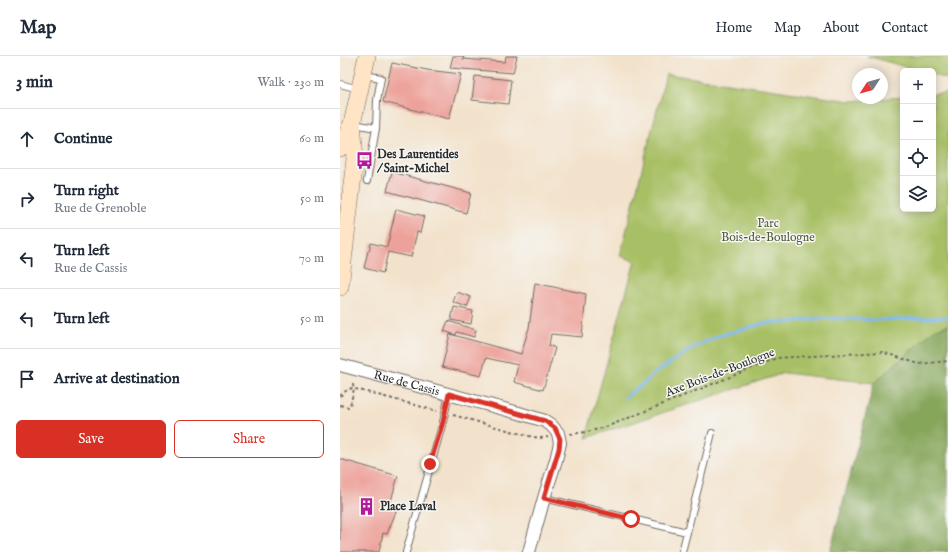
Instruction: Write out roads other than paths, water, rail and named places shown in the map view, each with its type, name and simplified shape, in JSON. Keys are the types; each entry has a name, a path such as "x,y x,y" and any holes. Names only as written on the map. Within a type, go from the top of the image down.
{"main road":[{"path":"340,287 355,159 344,147 352,124 367,56"}],"street":[{"name":"Rue de Cassis","path":"340,365 545,421 555,428 559,436 559,449 544,498"},
{"path":"529,552 544,498"}],"lane":[{"path":"340,84 362,82 381,78 377,100 376,128 367,181"},
{"path":"352,124 376,128"},
{"path":"406,552 443,422 449,394"},
{"path":"682,552 712,433"},
{"path":"544,498 687,532"}],"waterway":[{"path":"625,398 646,382 652,375 694,347 718,336 765,323 823,318 876,320 948,317"}],"place":[{"name":"Des Laurentides / Saint-Michel","path":"364,161"},
{"name":"Place Laval","path":"367,506"}],"park label":[{"name":"Parc Bois-de-Boulogne","path":"768,230"}]}
